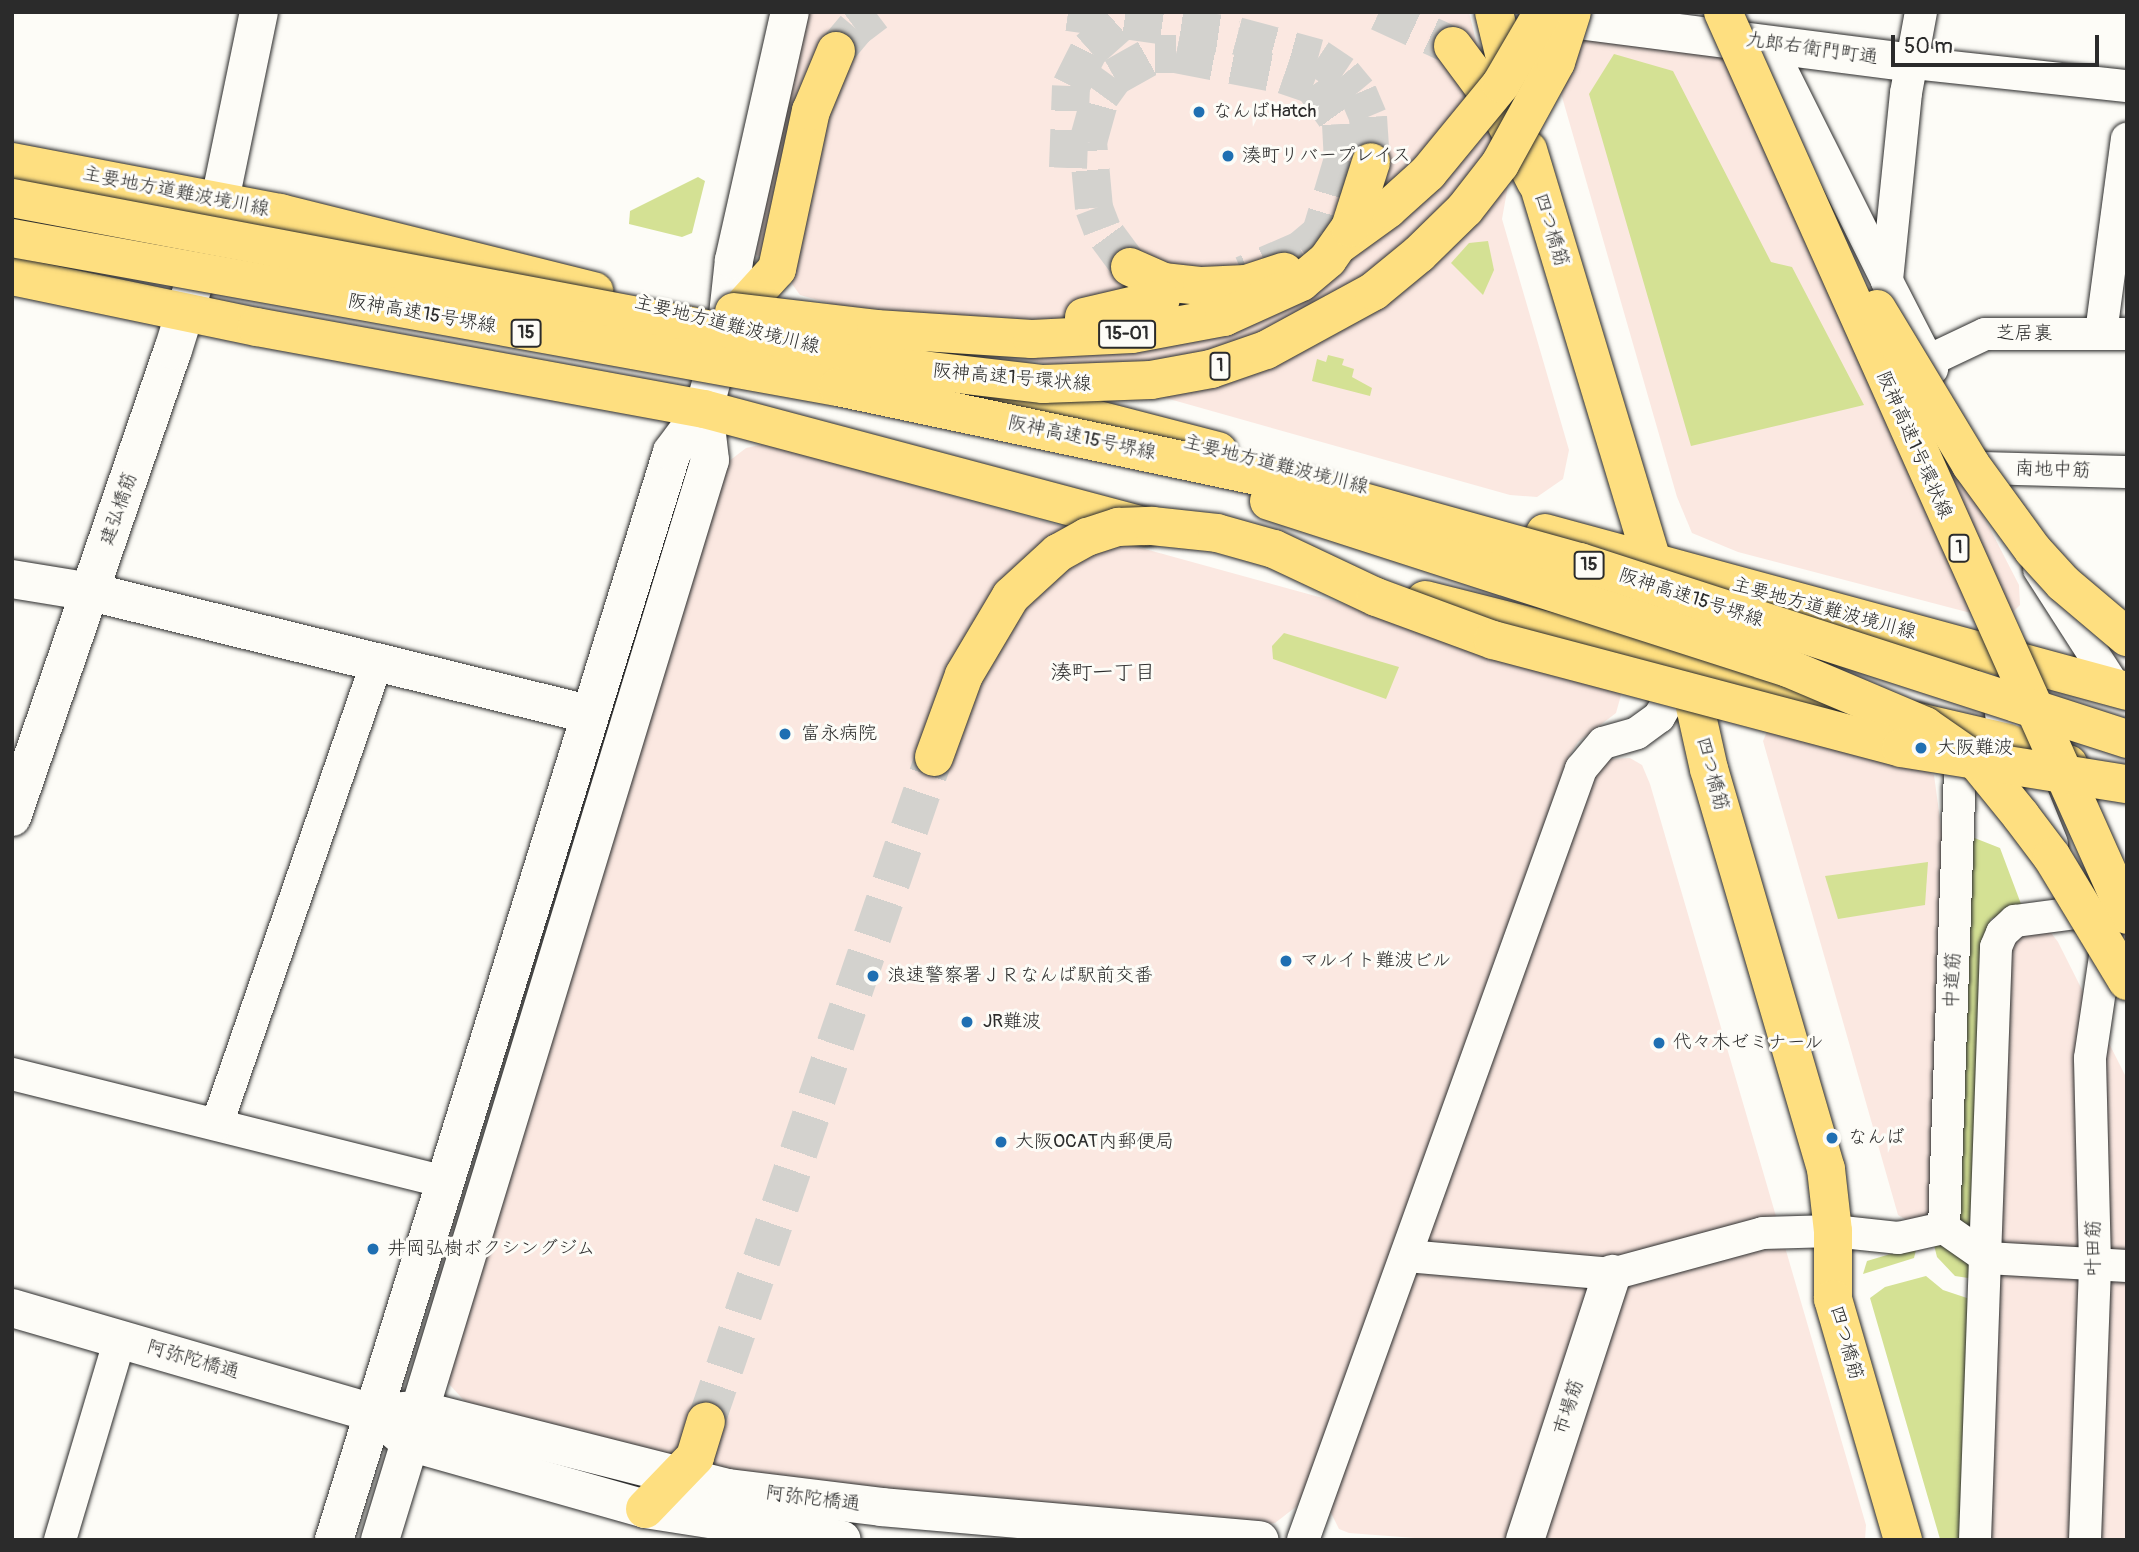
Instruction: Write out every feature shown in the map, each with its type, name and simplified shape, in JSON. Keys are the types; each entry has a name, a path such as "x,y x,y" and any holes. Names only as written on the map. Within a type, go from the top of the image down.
{"main road":[{"path":"1130,267 1163,282 1246,284 1288,271 1346,240 1428,173 1470,125 1502,84 1543,12"},
{"name":"阪神高速1号環状線","path":"716,328 923,370 1043,384 1151,380 1211,369 1266,350 1374,291 1465,209 1530,116 1556,62 1572,12"},
{"name":"阪神高速1号環状線","path":"1723,12 1735,47 1799,178 1917,453 2127,915"},
{"name":"四つ橋筋","path":"1496,21 1536,182 1687,669 1709,769 1826,1169 1833,1231 1833,1299 1903,1540"},
{"path":"1453,46 1496,104 1536,182"},
{"path":"716,328 777,269 811,111 836,51"},
{"name":"主要地方道難波境川線","path":"12,162 220,200 716,328 1653,563 2121,690"},
{"name":"15-01","path":"370,266 876,329 1032,339 1132,334 1224,317 1301,282 1328,259 1350,228 1371,162"},
{"name":"1","path":"1799,178 1993,497 2063,583 2127,637"},
{"name":"阪神高速15号堺線","path":"12,198 716,328"},
{"name":"阪神高速15号堺線","path":"12,238 838,387 1410,512 1706,602 2127,739"},
{"path":"12,276 704,409 1687,669 2008,743 2127,784"},
{"path":"876,329 1014,327 1161,299"},
{"path":"1040,429 1702,639 1889,708 1978,763 2052,857 2116,969"},
{"path":"934,757 964,675 1011,596 1058,553 1087,537 1118,527 1217,523 1285,535 1667,652 1889,708"},
{"path":"1118,527 1183,527 1247,540 1463,631 1901,748 2127,784"},
{"path":"645,1509 695,1457 706,1422"}],"street":[{"name":"建弘橋筋","path":"12,817 91,592 220,200 259,12"},
{"path":"380,1540 709,460 704,409 716,328 790,12"},
{"path":"1887,281 1906,93 1914,63 1921,12"},
{"name":"九郎右衛門町通","path":"1496,21 1562,18 1914,63 2127,86"},
{"path":"1768,43 1980,468 2070,623 2121,690"},
{"path":"2114,333 2127,139"},
{"name":"芝居裏","path":"1928,361 1985,334 2114,333"},
{"path":"334,1540 588,714 672,452 704,409"},
{"name":"南地中筋","path":"1980,468 2127,472"},
{"path":"12,579 91,592 378,660 588,714"},
{"path":"1997,656 2008,743 2048,841 2083,912 2116,969 2127,1003"},
{"path":"217,1124 378,660"},
{"path":"1303,1540 1581,769 1603,743 1637,733 1660,716 1687,669"},
{"name":"中道筋","path":"1944,1228 1961,732"},
{"path":"1975,1540 1996,947 2002,933 2015,921 2083,912"},
{"name":"叶田筋","path":"2085,1540 2095,1264 2090,1058 2116,969"},
{"path":"12,1074 445,1182"},
{"path":"1407,1256 1612,1274 1763,1233 1833,1231 1898,1238 1944,1228 1986,1258 2127,1266"},
{"name":"市場筋","path":"1525,1540 1612,1274"},
{"name":"阿弥陀橋通","path":"12,1308 374,1413 645,1509 842,1540"},
{"path":"60,1540 120,1339"},
{"name":"阿弥陀橋通","path":"414,1426 675,1477 881,1507 1260,1540"}],"shaded area":[{"path":"801,12 1469,12 1509,180 1502,219 1569,450 1563,479 1537,497 1510,495 800,295 792,284 792,265 756,255"},
{"path":"1559,36 1747,57 2019,585 2020,605 2012,613 1986,617 1738,552 1692,533 1677,497 1550,55"},
{"path":"764,444 1330,600 1595,680 1621,695 1616,713 1578,742 1568,758 1304,1491 1297,1506 1275,1523 1261,1525 725,1474 471,1408 449,1384 445,1366 724,465 746,448"},
{"path":"1769,727 1914,765 1934,775 1947,871 1930,1213 1910,1222 1898,1215 1763,741"},
{"path":"1630,758 1642,765 1650,784 1866,1525 1865,1540 1441,1540 1349,1533 1339,1529 1329,1509 1597,767 1610,759"},
{"path":"2019,930 2049,930 2058,942 2127,1079 2127,1540 1987,1540 2007,953"}],"green space":[{"path":"1614,54 1673,71 1771,262 1792,267 1864,405 1691,446 1589,94"},
{"path":"698,177 705,181 692,233 682,237 629,224 630,211"},
{"path":"1488,241 1494,270 1483,295 1451,263 1469,243"},
{"path":"1328,355 1344,359 1342,365 1354,369 1352,377 1372,388 1370,396 1312,381 1317,359 1326,362"},
{"path":"1284,633 1399,667 1386,699 1273,659 1272,646"},
{"path":"1972,837 2000,848 2021,904 1991,919 1986,939 1976,1222 1970,1226 1959,1225"},
{"path":"1928,862 1925,905 1838,919 1825,876"},
{"path":"1933,1241 1953,1246 1971,1263 1975,1279 1955,1276 1937,1257"},
{"path":"1917,1246 1914,1258 1863,1274 1867,1261"},
{"path":"1926,1276 1943,1290 1973,1300 1963,1540 1940,1539 1870,1298 1885,1287"}],"tunnel":[{"path":"836,51 855,28 876,12"},
{"path":"1068,12 1237,36 1318,58 1343,75 1358,93 1368,117 1371,162"},
{"path":"1068,168 1071,86 1089,50 1132,12"},
{"path":"1379,12 1453,46"},
{"path":"1130,267 1102,229 1094,208 1088,142 1101,95 1114,77 1155,54 1176,54 1284,75 1313,85 1341,124 1343,159 1321,233 1301,250 1243,275"},
{"path":"706,1422 934,757"}],"place":[{"name":"なんばHatch","path":"1199,112"},
{"name":"湊町リバープレイス","path":"1228,156"},
{"name":"富永病院","path":"785,734"},
{"name":"大阪難波","path":"1921,748"},
{"name":"マルイト難波ビル","path":"1286,961"},
{"name":"浪速警察署ＪＲなんば駅前交番","path":"873,976"},
{"name":"JR難波","path":"967,1022"},
{"name":"代々木ゼミナール","path":"1659,1043"},
{"name":"なんば","path":"1832,1138"},
{"name":"大阪OCAT内郵便局","path":"1001,1142"},
{"name":"井岡弘樹ボクシングジム","path":"373,1249"}],"district":[{"name":"湊町一丁目","path":"1103,673"}]}
